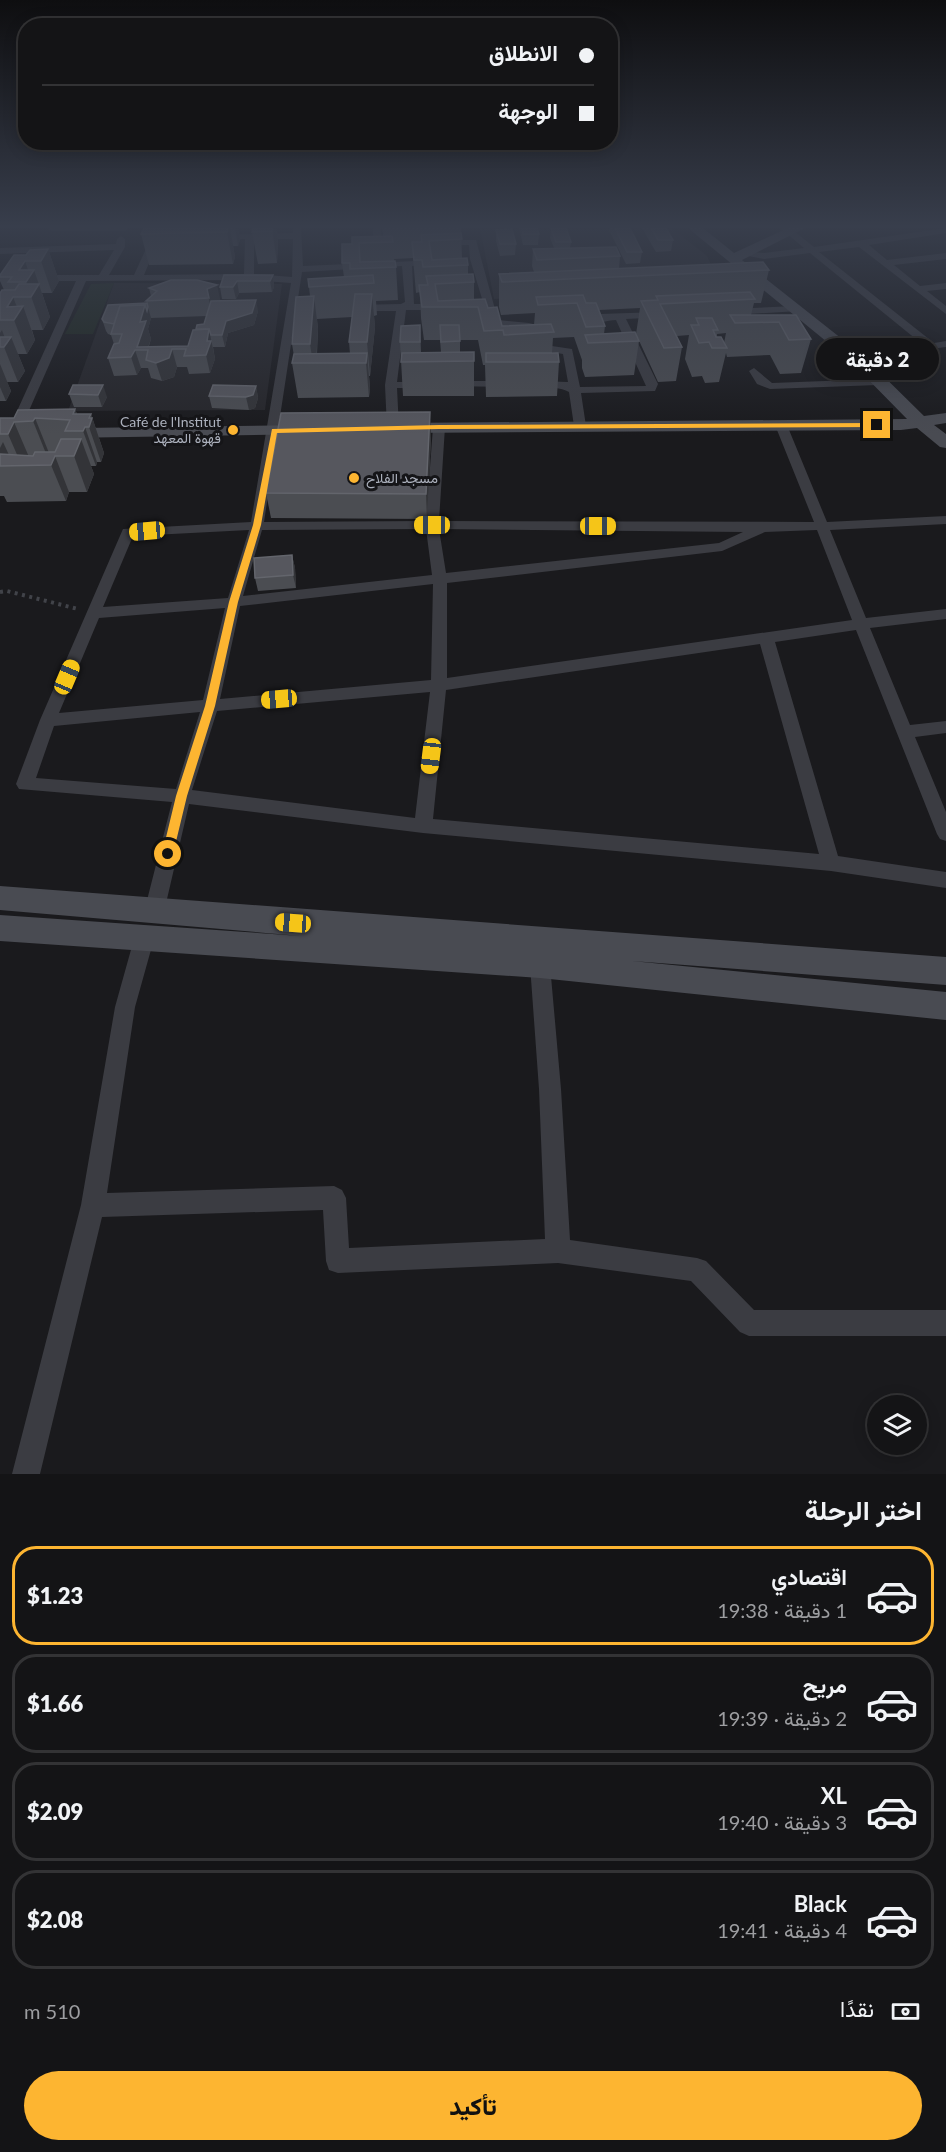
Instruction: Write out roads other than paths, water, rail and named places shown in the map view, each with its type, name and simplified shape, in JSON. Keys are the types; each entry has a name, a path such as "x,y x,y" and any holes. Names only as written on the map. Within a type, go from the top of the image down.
{"main road":[{"path":"774,297 800,313 855,357 920,422 946,443"},
{"path":"384,423 895,416 920,422"},
{"path":"384,423 439,427 578,421 901,425 946,418"},
{"path":"8,427 172,428 322,424"},
{"path":"0,898 154,912 946,971"},
{"path":"0,928 540,965 946,1006"}],"street":[{"path":"8,427 73,297"},
{"path":"154,912 182,796 210,706 234,602 257,525 297,307 297,297"},
{"path":"384,423 401,309 410,303 410,297"},
{"path":"482,297 483,304 494,323 517,326 539,325"},
{"path":"871,297 930,345"},
{"path":"927,297 946,311"},
{"path":"483,304 501,303"},
{"path":"346,308 401,309 456,306"},
{"path":"724,317 800,313"},
{"path":"572,323 599,325 621,321 667,319"},
{"path":"391,385 562,383 573,390 651,389 652,384 621,321"},
{"path":"517,326 532,347 568,351 575,377 573,390 578,421"},
{"path":"855,357 946,344"},
{"path":"624,364 642,364"},
{"path":"754,371 765,384 783,387 878,382"},
{"path":"781,425 906,732 942,811 946,834"},
{"path":"423,826 439,685 440,579 432,525 439,427"},
{"path":"946,520 764,527 257,525 128,532 48,720 25,784 182,796 423,826 831,863 946,880"},
{"path":"95,613 234,602 722,547 764,527"},
{"path":"48,720 439,685 861,624 946,614"},
{"path":"766,638 831,863"},
{"path":"906,732 946,727"},
{"path":"26,1474 93,1205 125,1007 144,939"},
{"path":"540,965 550,1089 558,1251"},
{"path":"93,1205 334,1198 338,1261 558,1251 697,1270 749,1323 946,1323"}],"place":[{"name":"Café de l'Institut قهوة المعهد","path":"233,430"},
{"name":"مسجد الفلاح","path":"354,478"}]}
